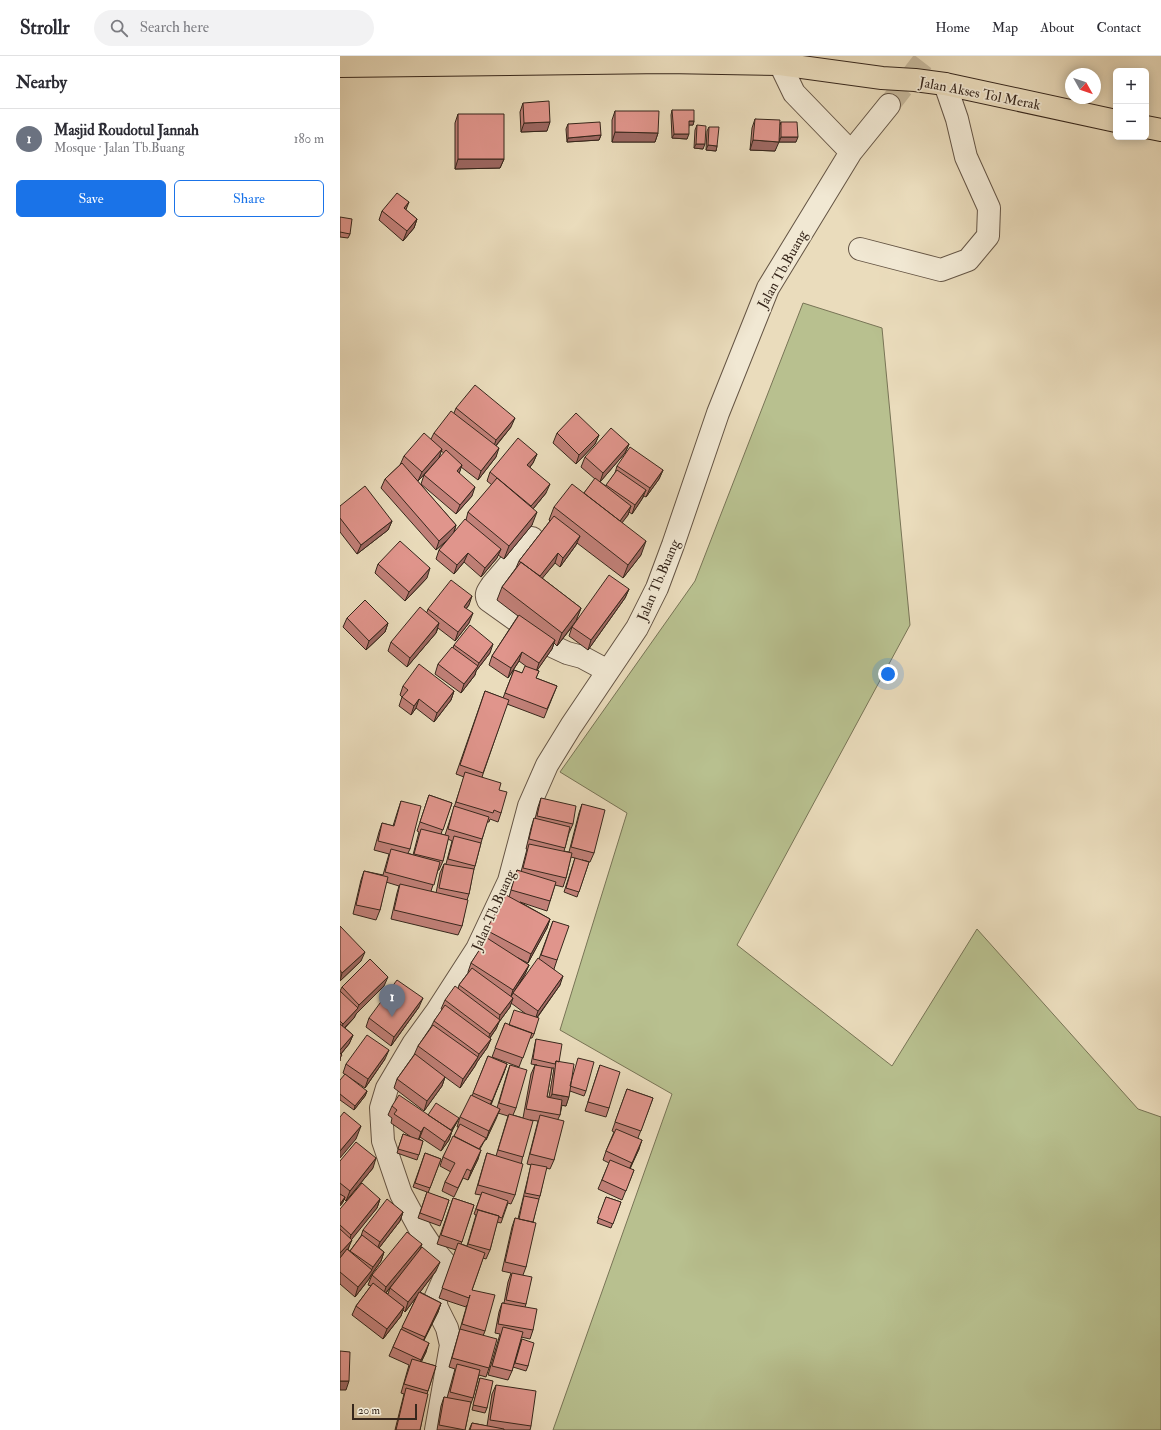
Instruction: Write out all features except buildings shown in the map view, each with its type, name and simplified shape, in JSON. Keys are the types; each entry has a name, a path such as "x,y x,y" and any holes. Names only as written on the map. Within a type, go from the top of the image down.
{"highway":[{"name":"Jalan Akses Tol Merak","path":"340,66 666,62 780,64 882,78 945,84 1113,120"},
{"path":"1149,128 1161,130"}],"street":[{"path":"780,64 794,93 851,152"},
{"path":"860,249 941,270 968,260 988,236 989,208 966,157 957,119 945,84"},
{"name":"Jalan Tb.Buang","path":"436,1430 451,1345 447,1328 437,1308 435,1299 447,1272 445,1263 421,1231 401,1194 383,1141 381,1108 387,1088 413,1044 437,1011 477,949 509,881 529,806 547,765 571,726 637,628 657,588 718,413 768,288 851,152 889,105"},
{"path":"532,538 492,585 486,597 488,600 552,646 567,653 582,657 608,671"}],"green space":[{"path":"803,303 882,328 910,625 737,945 892,1066 977,929 1138,1109 1161,1117 1161,1430 553,1430 672,1094 560,1030 627,813 560,772 695,581"}],"tunnel":[{"path":"889,105 927,56"}],"place":[{"name":"Masjid Roudotul Jannah","path":"392,1017"}]}
